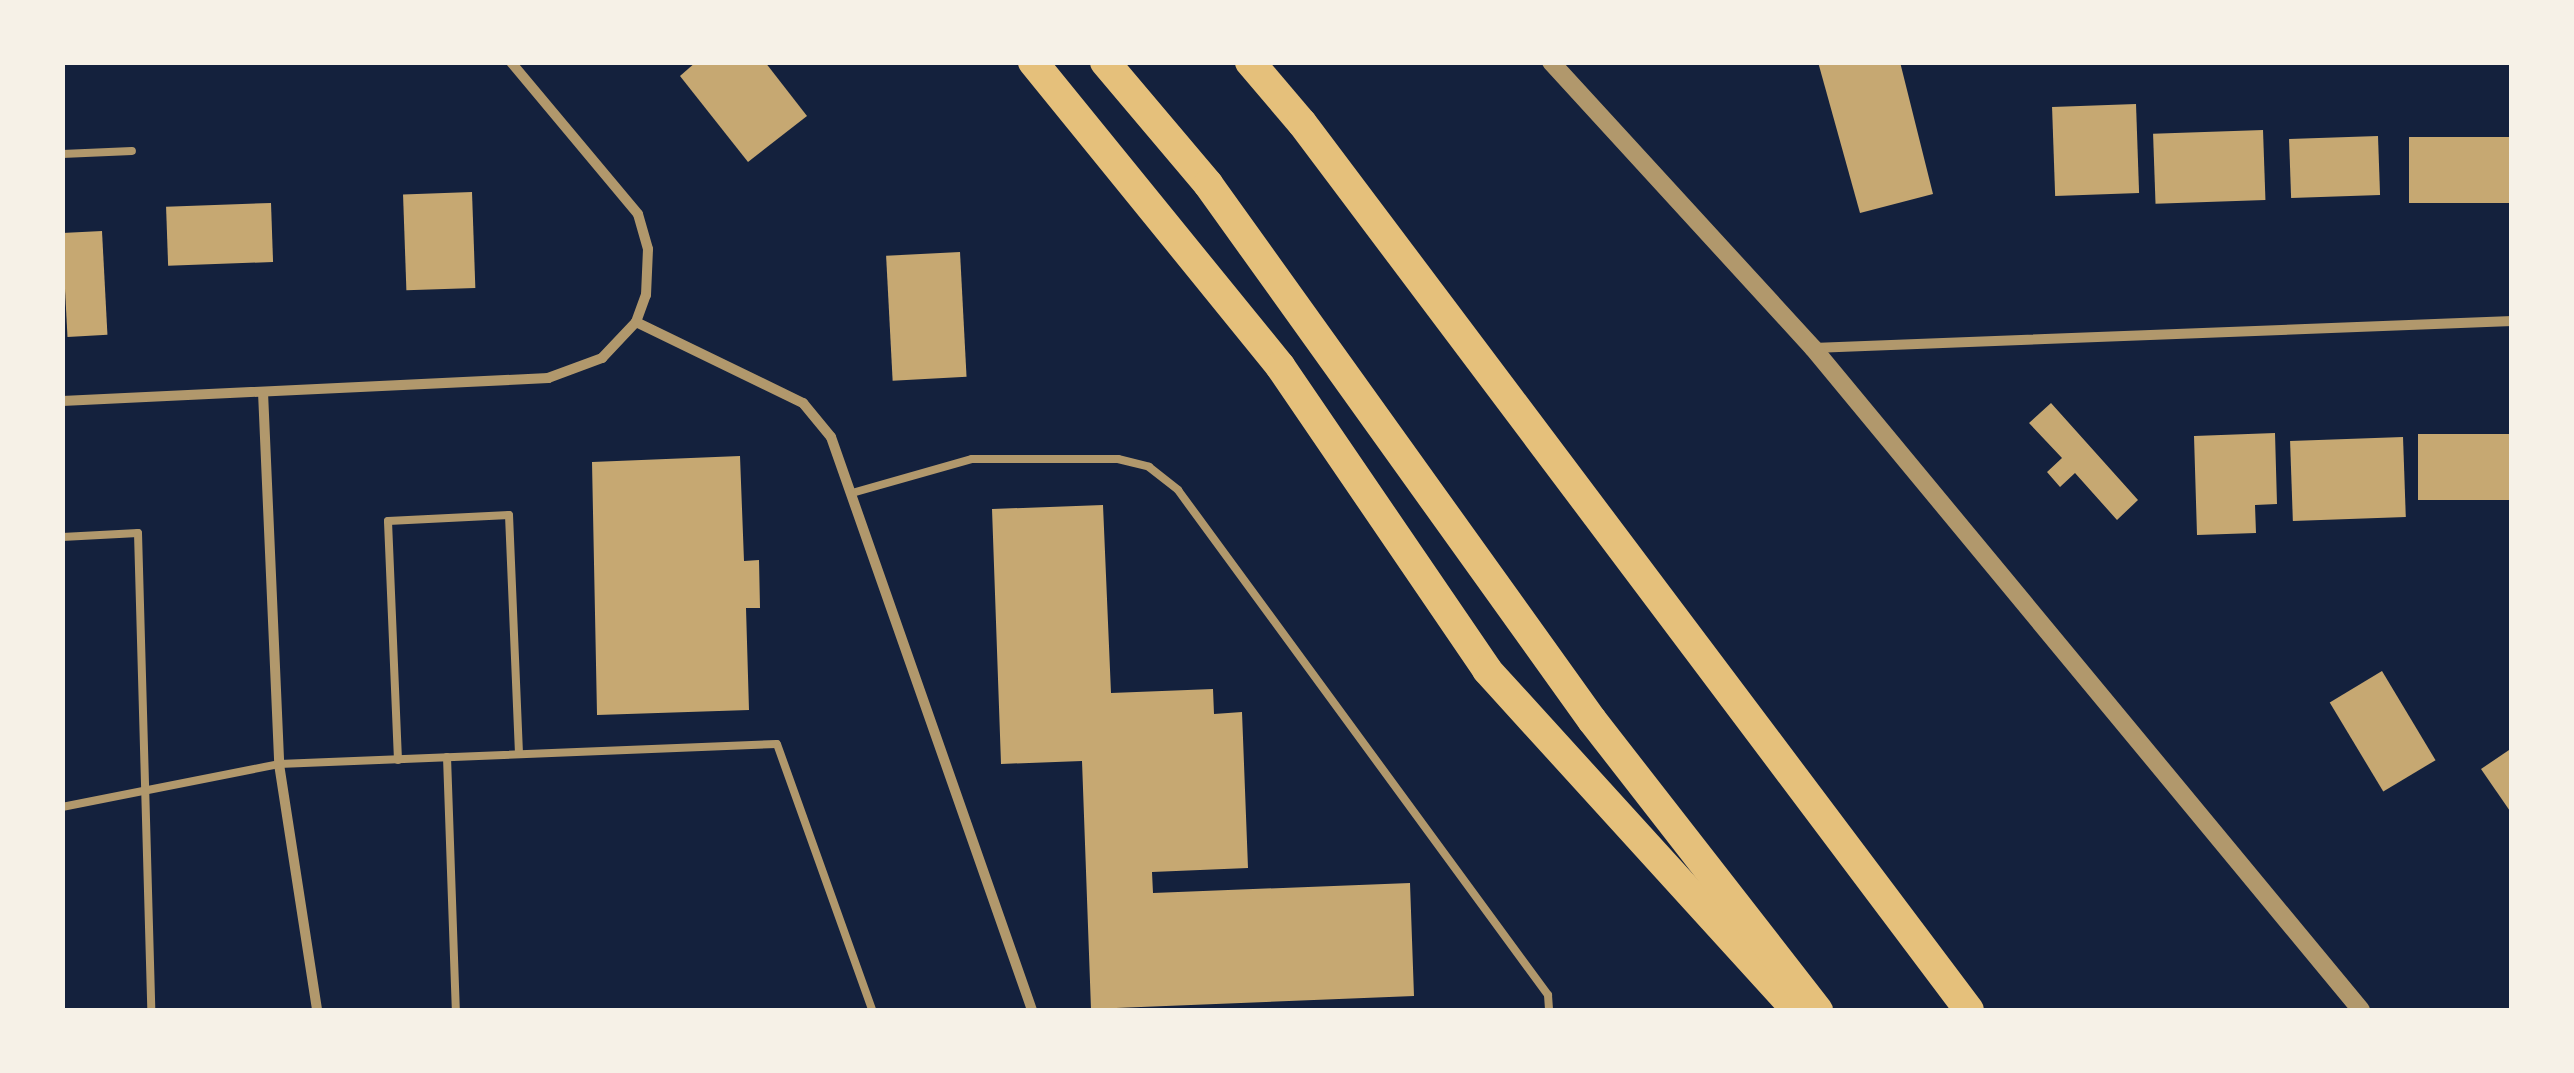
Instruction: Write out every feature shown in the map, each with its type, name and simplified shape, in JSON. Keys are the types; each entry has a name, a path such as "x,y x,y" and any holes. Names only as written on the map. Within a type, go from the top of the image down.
{"highway":[{"path":"1034,62 1280,366 1487,670 1796,1010"},
{"path":"1105,62 1208,184 1592,720 1818,1010"},
{"path":"1250,62 1302,123"},
{"path":"1258,62 1969,1010"}],"street":[{"path":"62,401 548,378 602,358 636,322 646,295 647,264 638,214 510,62"},
{"path":"1551,62 1812,348 2361,1010"},
{"path":"1812,348 2512,321"},
{"path":"636,322 804,403 831,437 1032,1010"},
{"path":"264,392 280,764 317,1010"}],"lane":[{"path":"62,154 132,151"},
{"path":"852,493 972,459 1118,459 1149,467 1178,490 1201,521 1548,995 1549,1010"},
{"path":"398,760 388,521 510,515 519,754"},
{"path":"62,536 138,533 151,1010"},
{"path":"62,808 280,764 776,744 872,1010"},
{"path":"447,757 456,1010"}],"building":[{"path":"696,62 765,62 807,116 748,162 680,76"},
{"path":"1818,62 1900,62 1933,194 1860,213"},
{"path":"2136,104 2139,193 2055,196 2052,107"},
{"path":"2263,130 2265,200 2156,204 2153,134"},
{"path":"2378,136 2380,195 2291,198 2289,139"},
{"path":"2409,137 2512,137 2512,203 2409,203"},
{"path":"472,192 475,288 406,290 403,194"},
{"path":"271,203 273,262 168,266 166,207"},
{"path":"102,231 107,335 67,337 62,233"},
{"path":"960,252 967,377 893,381 886,256"},
{"path":"2051,403 2138,500 2117,520 2075,473 2060,487 2047,472 2062,458 2029,423"},
{"path":"2275,433 2277,504 2255,505 2256,533 2197,535 2194,436"},
{"path":"2418,434 2512,434 2512,500 2418,500"},
{"path":"2403,437 2406,517 2293,521 2290,441"},
{"path":"740,456 744,561 759,560 760,608 746,608 749,710 597,715 592,462"},
{"path":"1103,505 1111,693 1213,689 1214,714 1242,712 1248,868 1152,872 1153,893 1410,883 1414,996 1091,1009 1082,761 1001,764 992,509"},
{"path":"2382,671 2436,760 2383,792 2330,702"},
{"path":"2512,748 2512,814 2481,769"}]}
